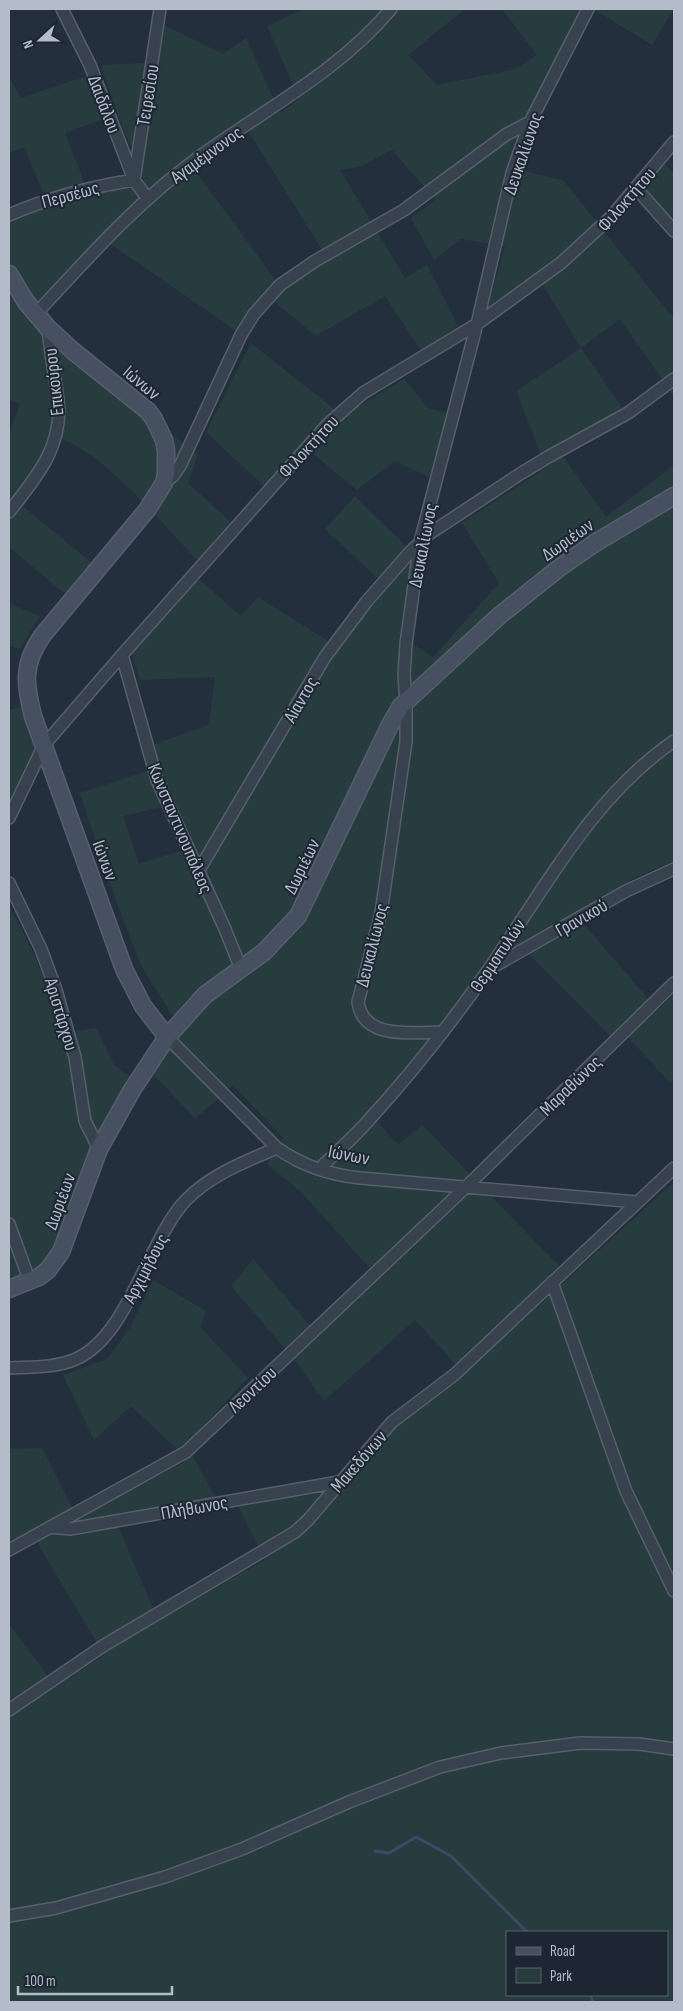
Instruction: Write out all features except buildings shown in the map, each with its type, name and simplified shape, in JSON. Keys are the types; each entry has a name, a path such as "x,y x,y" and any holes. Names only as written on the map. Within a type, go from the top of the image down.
{"street":[{"name":"Δαιδάλου","path":"62,9 90,65 134,180 148,199"},
{"name":"Τειρεσίου","path":"134,180 160,9"},
{"name":"Αγαμέμνονος","path":"36,315 92,253 148,199 200,156 338,62 371,32 391,9"},
{"name":"Δευκαλίωνος","path":"443,1032 405,1033 383,1030 367,1021 360,1011 358,1002 381,913 406,742 404,674 406,644 420,542 477,324 512,173 530,122 588,9"},
{"path":"164,483 173,476 180,466 230,356 247,325 254,314 280,285 315,261 404,210 508,134 530,122"},
{"name":"Φιλοκτήτου","path":"9,818 44,745 336,415 363,393 477,324 561,263 601,228 674,142"},
{"name":"Περσέως","path":"9,215 34,204 75,191 134,180"},
{"path":"636,188 674,231"},
{"name":"Ιώνων","path":"9,274 16,289 48,328 73,351 148,411 160,429 166,451 164,483 147,510 42,636 30,656 27,666 27,689 33,716 124,970 143,1006 167,1037 277,1148 293,1158 320,1169 345,1176 637,1202"},
{"name":"Επικούρου","path":"9,512 48,458 57,431 58,401 48,328"},
{"path":"420,542 548,457 628,413 674,379"},
{"name":"Δωριέων","path":"9,1289 30,1282 48,1270 61,1252 99,1148 132,1090 167,1037 205,994 272,944 293,923 302,910 390,724 406,701 499,616 559,568 595,542 674,496"},
{"name":"Aiαντος","path":"199,870 325,657 367,601 420,542"},
{"name":"Κωνσταντινουπόλεος","path":"122,655 157,780 226,929 241,968"},
{"name":"Θερμοπυλών","path":"320,1169 368,1121 443,1032 489,969 547,880 604,805 643,765 674,741"},
{"name":"Γρανικού","path":"489,969 626,891 674,869"},
{"name":"Αριστάρχου","path":"9,883 41,950 56,990 75,1057 86,1121 99,1148"},
{"name":"Μαραθώνος","path":"466,1187 674,983"},
{"name":"Αρχιμήδους","path":"9,1368 58,1364 75,1360 94,1348 114,1323 164,1231 186,1201 214,1178 237,1165 277,1148"},
{"name":"Μακεδόνων","path":"9,1710 103,1646 294,1532 308,1520 392,1422 454,1375 674,1168"},
{"name":"Λεοντίου","path":"9,1550 186,1452 466,1187"},
{"path":"9,1224 30,1282"},
{"path":"552,1282 626,1491 674,1591"},
{"name":"Πλήθωνος","path":"50,1527 70,1529 339,1482"},
{"path":"9,1916 56,1908 165,1877 242,1849 349,1802 440,1767 501,1753 580,1743 639,1744 674,1750"}],"green space":[{"path":"303,9 465,9 408,55 437,85 515,69 537,55 502,9 585,9 510,167 564,181 674,319 674,396 620,319 581,348 538,277 486,313 505,246 460,239 434,260 411,218 436,200 392,150 362,166 340,170 405,278 427,265 458,326 421,351 385,296 316,336 266,295 247,313 238,332 103,239 31,316 69,356 198,454 188,483 232,523 198,561 151,510 113,473 76,446 58,438 19,503 92,563 65,594 9,547 9,432 20,405 9,398 9,220 48,205 24,147 9,153 9,77 21,98 89,75 106,118 65,133 89,194 145,183 101,65 158,62 164,25 223,54 246,38 280,113 299,99 267,26","holes":["243,123 324,253 277,282 188,161"]},
{"path":"593,9 674,9 652,45"},
{"path":"663,163 674,172 674,228 644,189"},
{"path":"251,343 343,416 404,379 429,409 451,413 433,479 395,461 357,490 304,446 266,488 206,432"},
{"path":"581,348 623,409 555,445 606,517 674,465 674,861 636,877 575,914 658,1010 674,994 674,1079 670,1083 622,1030 613,1039 521,946 491,957 434,1038 369,1112 398,1145 422,1125 566,1273 479,1360 674,1182 674,2002 9,2002 9,1624 56,1687 104,1655 31,1532 9,1544 9,1449 42,1448 77,1518 185,1462 179,1451 131,1406 94,1440 63,1375 107,1359 130,1328 153,1280 206,1311 200,1327 248,1378 186,1444 217,1500 115,1519 158,1620 265,1560 237,1504 339,1491 393,1429 464,1373 415,1320 324,1401 294,1359 231,1286 253,1259 318,1335 378,1277 301,1192 267,1164 283,1138 233,1085 195,1119 161,1082 144,1069 175,1020 140,964 110,884 80,793 153,769 152,745 209,725 215,677 140,680 131,652 199,579 241,616 258,597 338,647 366,609 388,588 325,529 355,496 418,558 403,638 433,657 499,583 462,523 546,468 516,391","holes":["174,804 192,847 139,864 123,816"]},
{"path":"9,603 40,616 20,649 9,646"},
{"path":"21,707 35,750 9,803 9,710"},
{"path":"9,906 40,968 63,1033 96,1028 114,1065 137,1081 63,1240 43,1268 13,1281 9,1280"}],"waterway":[{"path":"375,1851 389,1853 416,1837 451,1856 526,1931"},
{"path":"590,1996 593,2002"}]}
